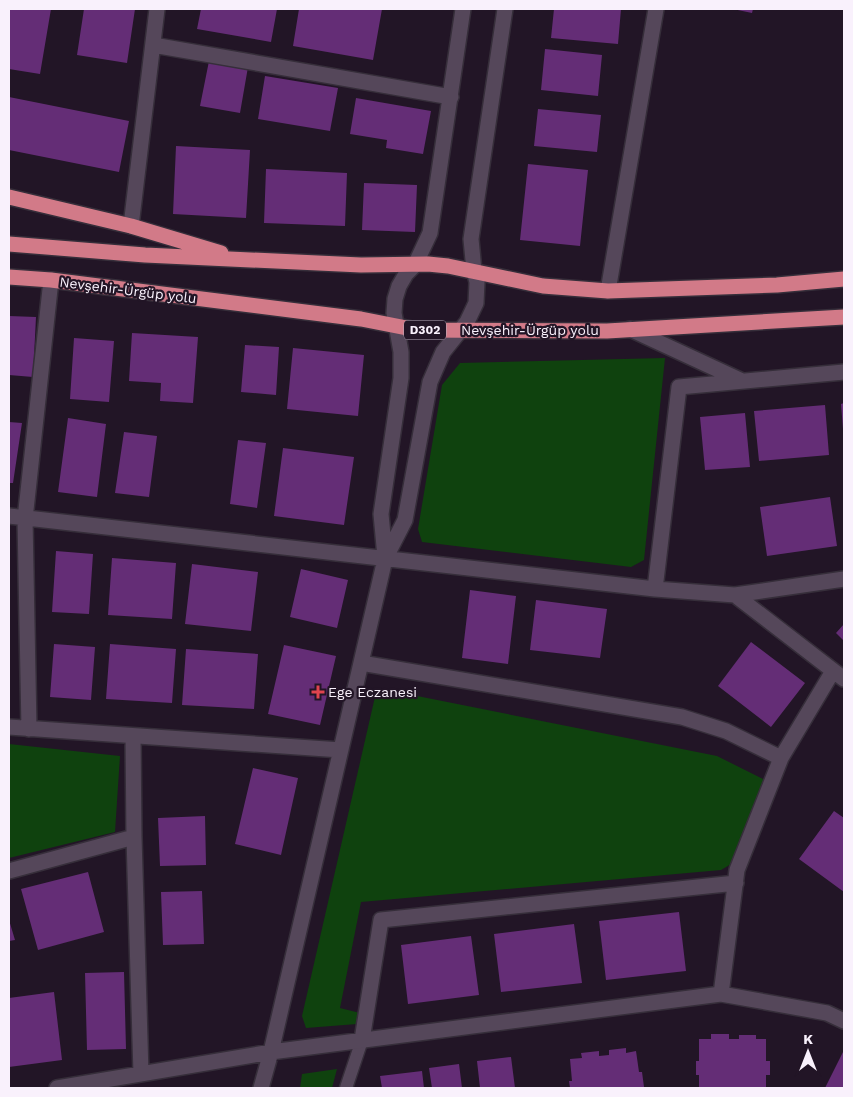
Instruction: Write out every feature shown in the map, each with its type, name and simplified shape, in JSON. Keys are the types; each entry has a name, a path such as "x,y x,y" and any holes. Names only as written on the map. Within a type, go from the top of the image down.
{"highway":[{"path":"9,197 131,226 244,260"},
{"path":"9,244 145,255 244,260 361,265 415,264 448,266 542,286 608,291 777,285 844,279"},
{"name":"Nevşehir-Ürgüp yolu","path":"9,277 51,280 361,319 417,330 607,331 844,317"}],"street":[{"path":"131,226 157,9"},
{"path":"385,559 381,514 402,378 402,352 394,313 395,299 399,286 415,264 430,233 463,9"},
{"path":"261,1088 271,1052 385,559 405,520 430,382 443,352 473,313 476,303 478,292 471,239 505,9"},
{"path":"608,291 656,9"},
{"path":"153,45 451,97"},
{"path":"29,729 25,519 51,280"},
{"path":"630,329 741,381"},
{"path":"656,589 678,387 844,372"},
{"path":"9,516 656,589 735,595 844,579"},
{"path":"721,994 737,870 781,758 839,675 735,595"},
{"path":"360,663 682,717 726,731 781,758"},
{"path":"9,727 341,750"},
{"path":"133,736 134,838 142,1074"},
{"path":"9,871 134,838"},
{"path":"362,1040 381,920 736,883"},
{"path":"57,1088 271,1052 721,994 827,1013 844,1021"},
{"path":"271,1052 271,1088"}],"lane":[{"path":"346,1088 362,1040"}],"green space":[{"path":"665,358 644,560 631,567 422,542 418,529 442,385 460,363"},
{"path":"377,688 717,756 765,780 733,863 721,870 361,902 340,1008 360,1013 357,1024 306,1028 302,1016"},
{"path":"9,744 120,756 115,832 9,858"},
{"path":"337,1069 332,1088 300,1088 302,1074"}],"building":[{"path":"9,9 51,9 40,74 9,69"},
{"path":"84,9 135,9 127,63 77,55"},
{"path":"201,9 277,9 271,42 197,29"},
{"path":"299,9 382,9 373,60 293,46"},
{"path":"554,9 621,9 618,44 551,38"},
{"path":"733,9 753,9 752,13"},
{"path":"545,49 602,55 598,96 541,90"},
{"path":"209,61 248,67 240,113 200,106"},
{"path":"265,76 338,88 330,131 258,119"},
{"path":"9,97 129,121 119,172 9,150"},
{"path":"356,98 431,111 423,154 386,148 387,140 350,134"},
{"path":"538,109 601,115 597,152 534,146"},
{"path":"176,146 250,150 246,218 173,214"},
{"path":"528,164 588,170 580,246 520,240"},
{"path":"266,169 347,173 345,226 264,223"},
{"path":"364,183 417,185 415,232 362,230"},
{"path":"9,316 36,317 33,377 9,375"},
{"path":"132,333 198,337 193,403 160,401 161,383 129,381"},
{"path":"74,338 114,341 109,402 70,399"},
{"path":"245,345 279,347 276,395 241,392"},
{"path":"293,348 364,355 358,416 287,409"},
{"path":"844,403 844,429 843,429 841,404"},
{"path":"825,405 829,455 759,461 754,411"},
{"path":"745,413 750,467 705,470 700,417"},
{"path":"68,418 106,424 97,497 58,492"},
{"path":"9,422 22,423 13,483 9,483"},
{"path":"124,432 157,436 149,497 115,493"},
{"path":"238,440 266,443 257,508 230,504"},
{"path":"283,448 354,457 344,525 274,516"},
{"path":"830,497 837,546 767,556 760,507"},
{"path":"56,551 93,554 89,614 52,612"},
{"path":"112,558 176,563 172,619 108,615"},
{"path":"192,564 258,572 251,631 185,624"},
{"path":"301,569 348,580 337,628 290,617"},
{"path":"470,590 516,596 508,664 462,658"},
{"path":"536,600 607,609 600,658 530,650"},
{"path":"844,624 844,641 836,633"},
{"path":"751,642 805,683 771,727 718,686"},
{"path":"54,644 95,647 91,700 50,697"},
{"path":"110,644 176,649 172,703 106,699"},
{"path":"284,645 336,656 320,725 268,714"},
{"path":"186,649 258,654 254,709 182,705"},
{"path":"253,768 298,778 281,855 235,844"},
{"path":"834,811 844,818 844,892 799,859"},
{"path":"205,816 206,865 160,866 158,818"},
{"path":"88,872 104,932 38,950 21,889"},
{"path":"202,891 204,944 163,945 161,892"},
{"path":"679,912 686,971 606,980 599,921"},
{"path":"9,920 15,940 9,941"},
{"path":"574,924 582,983 501,992 494,934"},
{"path":"471,936 479,995 408,1004 401,945"},
{"path":"124,972 126,1049 87,1050 85,973"},
{"path":"54,992 62,1060 9,1067 9,998"},
{"path":"711,1034 729,1034 729,1039 739,1039 739,1035 756,1035 756,1039 766,1039 766,1061 770,1061 770,1075 766,1075 766,1087 699,1087 699,1075 696,1075 696,1061 699,1061 699,1039 711,1039"},
{"path":"626,1048 626,1053 636,1051 639,1072 642,1072 644,1087 570,1088 569,1081 572,1081 570,1059 582,1058 581,1053 599,1051 599,1056 609,1055 609,1050"},
{"path":"844,1050 844,1088 825,1088"},
{"path":"511,1057 515,1088 480,1088 477,1061"},
{"path":"459,1064 462,1088 432,1088 429,1068"},
{"path":"422,1071 424,1088 382,1088 380,1076"}],"place":[{"name":"Ege Eczanesi","path":"318,692"}]}
